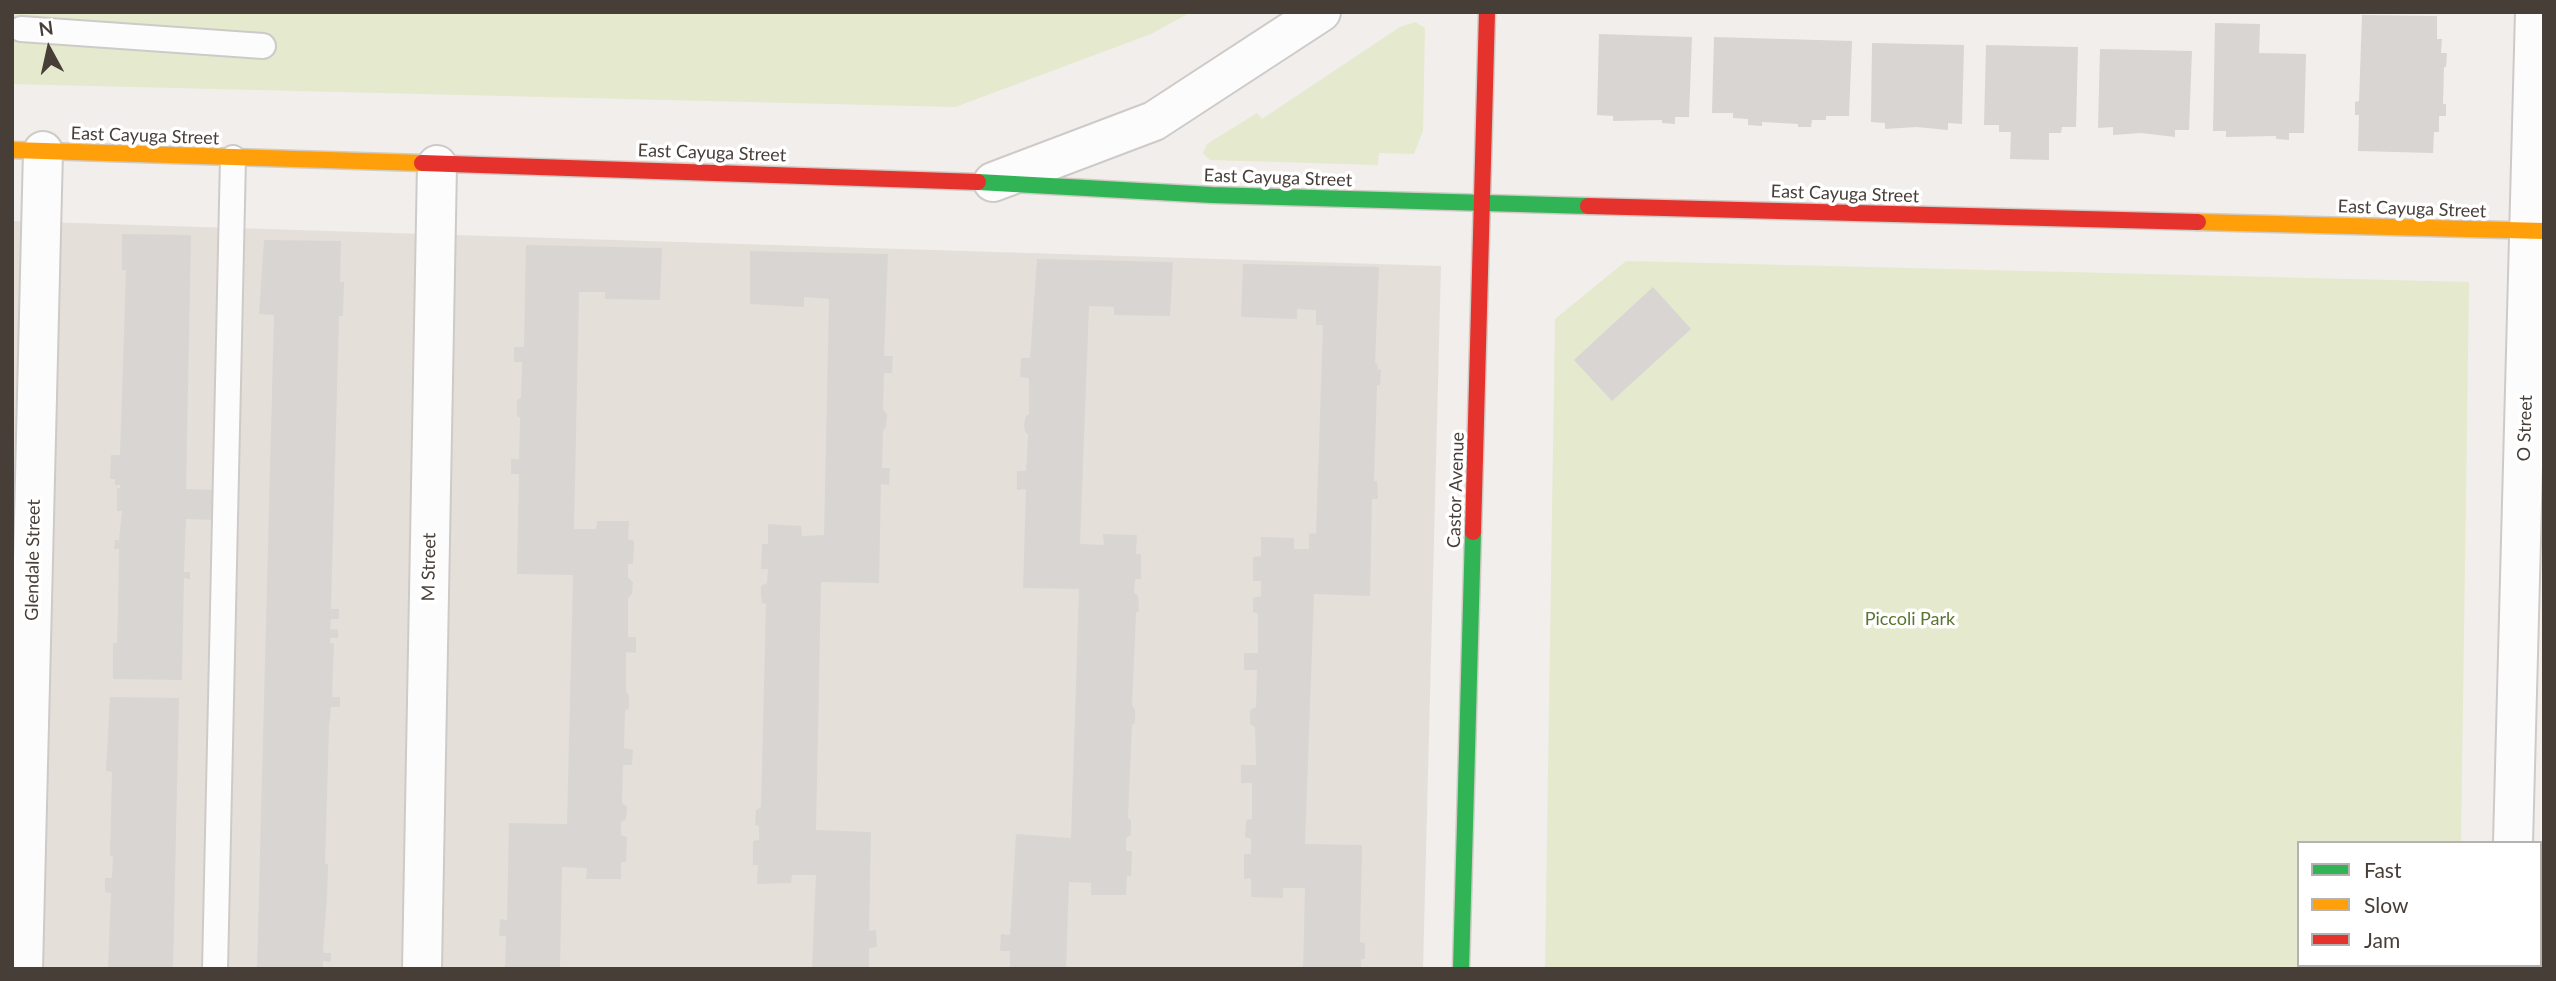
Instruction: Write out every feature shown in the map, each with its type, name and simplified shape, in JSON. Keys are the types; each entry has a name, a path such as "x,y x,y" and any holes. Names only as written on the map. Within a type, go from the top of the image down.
{"street":[{"path":"993,182 1154,121 1321,12"},
{"name":"Castor Avenue","path":"1461,969 1487,12"},
{"name":"O Street","path":"2513,841 2537,231 2535,12"},
{"name":"East Cayuga Street","path":"27,151 993,182 1212,195 1482,204 2537,231"},
{"name":"Glendale Street","path":"23,969 27,151"},
{"name":"M Street","path":"422,969 437,165"}],"lane":[{"path":"22,23 263,46"},
{"path":"215,969 233,159"}],"shaded area":[{"path":"12,221 1441,266 1423,969 12,969"}],"green space":[{"path":"12,12 1191,12 1151,34 955,107 12,84"},
{"path":"1415,22 1425,28 1423,131 1414,154 1379,153 1378,165 1210,160 1203,153 1207,144 1257,113 1262,119 1400,27"},
{"name":"Piccoli Park","path":"1626,261 2469,282 2461,841 2297,841 2297,967 2459,969 1545,969 1555,319"}],"building":[{"path":"2362,15 2437,16 2437,39 2442,39 2441,53 2447,53 2443,104 2446,104 2446,116 2439,116 2439,132 2434,132 2433,153 2358,151 2359,115 2355,115 2355,102 2359,101"},
{"path":"2215,23 2260,24 2259,53 2306,54 2304,133 2289,133 2289,140 2276,139 2276,136 2226,137 2226,131 2213,131"},
{"path":"1599,34 1692,37 1689,117 1675,117 1675,124 1662,123 1662,120 1613,121 1613,116 1597,115"},
{"path":"1714,37 1852,41 1849,116 1826,116 1826,120 1812,120 1811,127 1798,127 1798,124 1762,122 1762,126 1748,125 1748,119 1733,118 1733,113 1712,113"},
{"path":"1872,43 1964,45 1962,124 1948,123 1948,130 1916,127 1885,129 1885,123 1871,122"},
{"path":"1986,45 2078,47 2076,127 2062,127 2061,133 2049,133 2049,160 2010,159 2011,132 1999,132 1999,125 1984,125"},
{"path":"2100,49 2192,51 2189,130 2175,130 2175,137 2141,133 2113,135 2113,127 2098,128"},
{"path":"122,234 191,235 186,489 213,490 212,520 186,519 184,572 190,572 190,579 184,578 182,680 113,679 113,643 117,643 119,549 114,549 115,540 119,540 122,511 117,511 117,488 120,488 120,485 115,485 115,479 110,479 111,455 120,455 126,270 122,270"},
{"path":"264,240 341,241 340,282 344,282 343,316 339,316 331,609 339,609 339,619 331,619 330,629 338,630 338,638 330,638 330,643 334,643 332,697 340,697 340,707 331,707 329,727 325,864 328,864 323,948 324,953 331,953 331,962 323,961 323,969 257,969 274,315 259,314"},
{"path":"526,245 662,248 660,300 605,299 605,292 579,292 574,529 596,529 597,521 629,521 628,539 634,541 633,564 628,564 628,578 633,582 632,594 628,598 628,637 636,637 636,653 626,652 629,708 625,711 624,748 633,750 632,765 623,765 622,803 627,807 626,819 621,822 621,835 627,837 626,862 621,862 621,879 586,879 587,868 562,867 560,969 505,969 506,936 499,936 500,919 507,920 509,823 567,824 573,575 517,574 519,474 511,474 511,459 519,459 520,418 517,416 517,400 521,398 522,362 514,362 514,347 524,347"},
{"path":"750,251 888,254 884,356 893,356 892,373 884,373 883,409 887,415 886,427 883,430 882,468 890,468 889,485 881,484 879,583 821,582 816,830 871,832 869,931 876,930 877,947 869,948 869,969 812,969 816,875 792,875 791,883 757,884 758,865 753,865 753,841 759,840 759,826 755,825 756,810 761,807 766,604 762,603 761,586 767,583 768,569 761,569 762,544 768,544 768,524 801,526 802,536 824,535 829,299 804,297 804,307 750,304"},
{"path":"1037,259 1173,262 1170,316 1114,315 1114,307 1089,306 1080,544 1104,545 1103,534 1137,535 1136,554 1141,554 1141,579 1135,579 1134,593 1138,596 1139,611 1136,613 1132,705 1135,710 1135,723 1132,725 1128,818 1131,820 1131,835 1126,838 1126,851 1132,851 1131,876 1127,876 1126,895 1091,895 1091,883 1069,882 1066,969 1010,969 1010,951 1000,951 1001,934 1010,935 1016,834 1071,838 1079,589 1023,588 1026,489 1017,490 1017,471 1026,471 1028,434 1024,424 1029,414 1029,378 1020,377 1021,358 1030,358"},
{"path":"1243,264 1379,267 1375,363 1381,370 1380,385 1377,385 1374,481 1377,481 1378,499 1372,499 1370,596 1314,594 1305,844 1362,845 1360,942 1365,943 1365,959 1361,959 1361,969 1303,969 1305,888 1283,888 1283,898 1251,897 1251,878 1244,879 1244,854 1251,854 1251,839 1245,837 1247,820 1252,819 1252,783 1241,783 1241,765 1256,765 1255,727 1250,724 1250,710 1256,707 1257,670 1244,670 1244,653 1258,653 1258,614 1253,612 1253,598 1261,596 1261,581 1253,581 1253,557 1261,556 1261,537 1294,538 1294,549 1309,549 1309,533 1316,534 1323,325 1316,325 1316,310 1297,309 1297,319 1241,317"},
{"path":"1653,287 1691,329 1612,401 1574,360"},
{"path":"110,697 179,698 173,969 108,969 111,893 105,892 105,878 112,878 113,856 110,856 112,772 106,771"}],"traffic: fast":[{"path":"978,182 1212,195 1588,206"},
{"path":"1461,969 1473,532"}],"traffic: slow":[{"path":"12,150 422,163"},
{"path":"2198,222 2544,231"}],"traffic: jam":[{"path":"1473,532 1487,12"},
{"path":"422,163 978,182"},
{"path":"1588,206 2198,222"}]}
